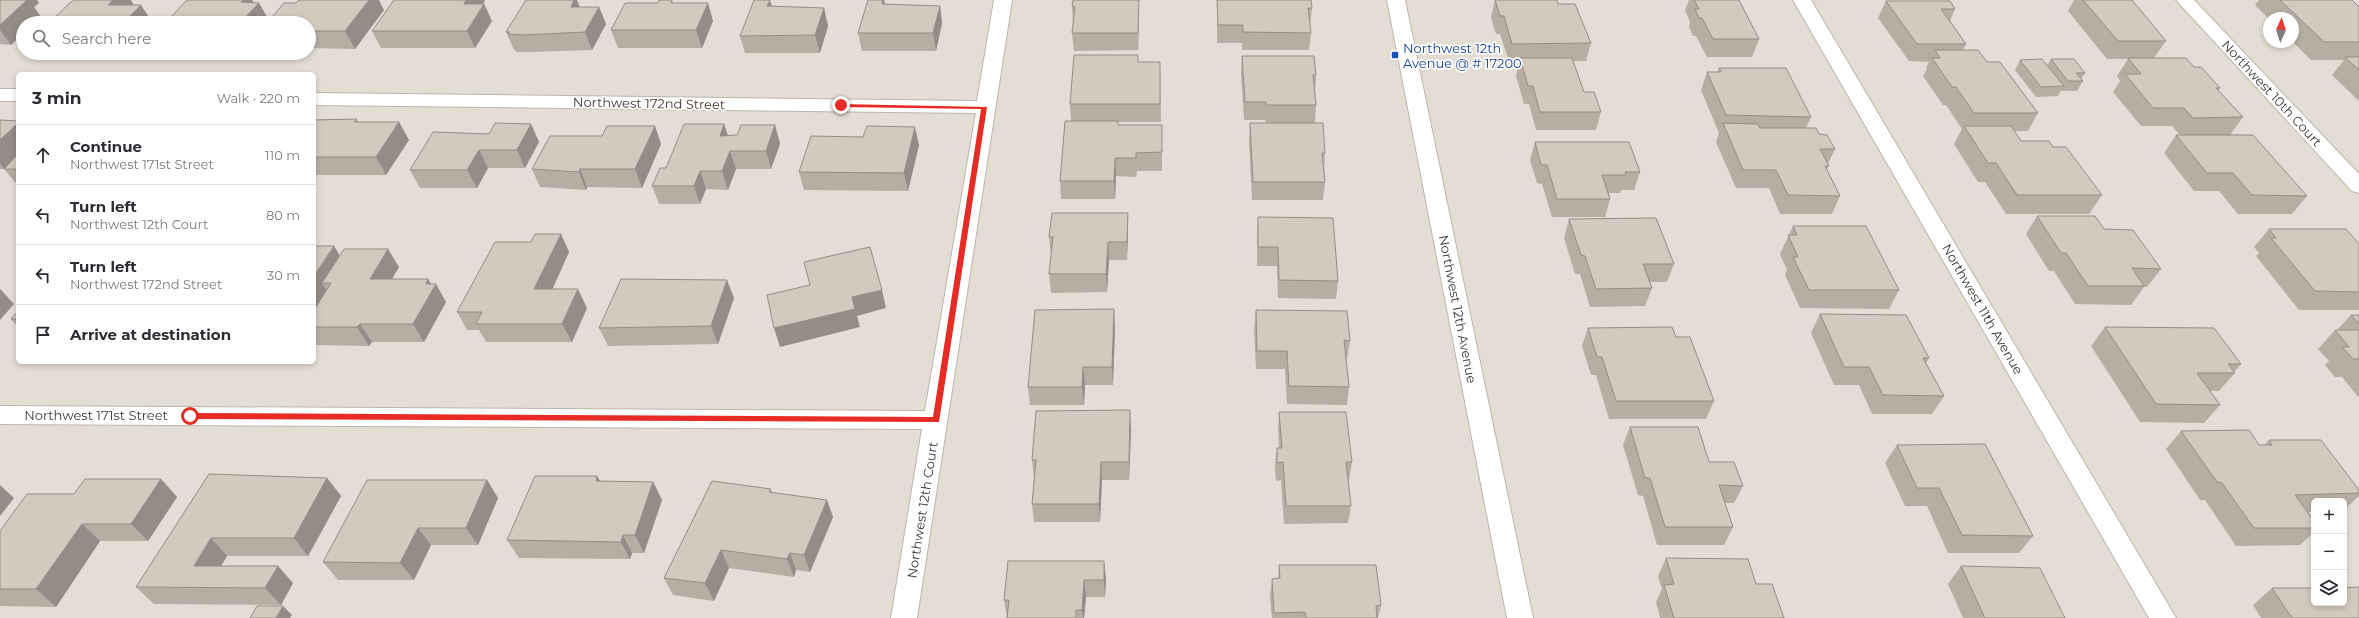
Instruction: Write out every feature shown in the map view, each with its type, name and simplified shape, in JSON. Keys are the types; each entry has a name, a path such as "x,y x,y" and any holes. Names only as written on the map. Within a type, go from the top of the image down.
{"street":[{"name":"Northwest 12th Court","path":"904,618 984,107 1003,0"},
{"name":"Northwest 12th Avenue","path":"1396,0 1520,618"},
{"name":"Northwest 11th Avenue","path":"1802,0 2163,618"},
{"name":"Northwest 10th Court","path":"2185,0 2359,186"},
{"path":"0,95 16,95"},
{"name":"Northwest 172nd Street","path":"316,99 984,107"},
{"name":"Northwest 171st Street","path":"0,415 936,420"}],"shaded area":[{"path":"0,0 2359,0 2359,618 0,618"}],"building":[{"path":"0,0 27,0 0,25"},
{"path":"73,0 113,0 108,5 141,5 130,16 56,16"},
{"path":"187,0 244,0 241,2 259,3 247,16 172,16"},
{"path":"299,0 369,0 345,31 316,31 316,16 273,16 284,3 296,3"},
{"path":"394,0 466,0 464,4 484,4 467,31 372,31"},
{"path":"526,0 574,0 571,7 599,7 585,32 523,35 508,34 510,32 506,32"},
{"path":"659,0 672,0 671,3 708,3 696,30 611,30 625,3 658,3"},
{"path":"754,0 770,0 767,6 824,8 815,35 740,36"},
{"path":"868,0 883,0 882,4 940,6 933,33 858,33"},
{"path":"1073,0 1139,0 1138,33 1072,33 1075,7 1072,6"},
{"path":"1217,0 1311,0 1312,8 1308,8 1311,33 1243,32 1243,25 1218,25"},
{"path":"1495,0 1557,0 1558,4 1575,4 1591,43 1512,44 1504,16 1500,16"},
{"path":"1694,0 1739,0 1759,39 1713,39 1702,18 1699,18 1695,9 1699,9"},
{"path":"2083,0 2132,0 2166,41 2118,41"},
{"path":"2280,0 2352,0 2359,7 2359,42 2324,42 2299,18 2299,12 2293,12"},
{"path":"1886,1 1950,1 1955,9 1941,9 1966,44 1917,44"},
{"path":"1935,50 1978,50 1987,62 2000,62 2038,113 1974,113 1956,87 1952,87 1932,58 1940,58"},
{"path":"1074,55 1138,55 1138,62 1160,62 1160,104 1070,104"},
{"path":"1242,56 1314,56 1316,75 1313,75 1316,105 1267,105 1266,102 1245,102"},
{"path":"2345,57 2359,57 2359,70"},
{"path":"1520,58 1572,58 1584,92 1594,92 1601,112 1540,112 1533,86 1528,86"},
{"path":"2128,58 2186,58 2194,67 2201,67 2220,88 2216,88 2243,117 2193,118 2184,108 2153,108 2125,74 2141,74"},
{"path":"2042,59 2064,86 2041,87 2020,60"},
{"path":"2051,59 2074,59 2085,73 2076,73 2083,81 2068,81"},
{"path":"1719,68 1786,68 1811,117 1726,115 1707,72 1721,72"},
{"path":"357,119 354,122 399,122 376,157 316,157 316,120"},
{"path":"0,120 16,121 16,125 0,140"},
{"path":"1065,121 1118,121 1118,125 1162,125 1162,152 1136,153 1136,158 1115,158 1114,181 1060,181"},
{"path":"495,123 531,124 517,150 479,150 467,170 410,170 433,132 489,134"},
{"path":"1250,123 1323,123 1325,153 1322,153 1325,182 1253,182"},
{"path":"1723,123 1758,124 1760,128 1816,128 1819,134 1827,135 1835,149 1820,149 1829,166 1825,166 1840,196 1788,195 1776,170 1743,170"},
{"path":"684,124 724,124 720,136 737,135 741,125 775,125 766,151 730,151 722,171 700,171 694,186 652,186 660,168 666,168"},
{"path":"607,126 655,126 635,169 580,169 579,172 532,169 550,136 602,136"},
{"path":"867,126 915,127 904,173 799,172 811,136 863,137"},
{"path":"1964,126 2011,126 2021,141 2049,141 2053,147 2066,147 2102,195 2017,195 1996,163 1988,163"},
{"path":"2176,135 2253,135 2307,196 2252,195 2233,173 2207,173"},
{"path":"1535,142 1629,142 1640,172 1625,172 1626,175 1602,175 1610,199 1557,199 1547,165 1541,165"},
{"path":"16,156 16,169 4,169"},
{"path":"1052,213 1128,213 1127,242 1108,242 1106,274 1049,274 1053,237 1049,237"},
{"path":"2037,216 2095,216 2104,229 2133,230 2161,269 2132,268 2144,286 2088,286 2066,253 2061,253"},
{"path":"1258,217 1333,218 1338,281 1279,280 1278,247 1258,247"},
{"path":"1656,218 1674,264 1643,264 1652,288 1596,289 1585,256 1581,255 1569,219"},
{"path":"1793,226 1866,226 1899,290 1809,290 1793,257 1798,257 1788,235 1797,235"},
{"path":"2269,229 2346,229 2359,244 2359,292 2315,291 2271,238 2276,238"},
{"path":"535,234 561,234 534,289 578,289 562,324 476,324 482,312 457,312 495,242 531,242"},
{"path":"316,246 334,246 316,273"},
{"path":"870,247 882,290 852,297 855,309 774,328 767,295 810,285 804,262"},
{"path":"344,249 388,249 370,279 428,279 426,284 436,284 413,324 360,324 357,327 316,327 316,307 331,283 322,283"},
{"path":"621,279 727,280 711,326 599,328"},
{"path":"1114,309 1112,367 1083,367 1082,387 1028,387 1035,310"},
{"path":"1256,310 1347,311 1350,341 1344,340 1349,387 1289,386 1287,351 1257,351"},
{"path":"16,313 16,319 11,319"},
{"path":"1820,314 1906,315 1929,358 1923,358 1944,396 1883,395 1869,367 1844,367"},
{"path":"2351,315 2359,315 2359,324"},
{"path":"1672,327 1676,337 1690,337 1714,401 1616,401 1602,357 1597,357 1588,328"},
{"path":"2105,327 2214,328 2241,364 2228,364 2235,373 2197,373 2220,405 2156,404"},
{"path":"2335,330 2359,330 2359,359 2353,359 2342,347 2349,347"},
{"path":"1130,410 1129,462 1101,462 1099,504 1032,504 1036,460 1032,460 1036,411"},
{"path":"1279,412 1346,412 1352,462 1346,462 1351,506 1286,506 1283,462 1277,463 1277,448 1282,448"},
{"path":"1630,427 1698,427 1709,462 1734,462 1743,486 1719,485 1733,527 1665,527 1650,478 1645,478"},
{"path":"2249,430 2259,445 2272,445 2269,440 2321,440 2359,490 2359,493 2295,495 2311,517 2311,528 2254,528 2222,483 2217,482 2181,431"},
{"path":"1985,444 2033,536 1962,535 1939,488 1917,488 1897,445"},
{"path":"209,474 327,478 294,538 211,538 194,566 278,566 265,588 136,587"},
{"path":"535,476 597,476 596,481 653,482 635,535 623,535 621,542 507,540"},
{"path":"85,479 161,479 131,524 82,524 36,589 0,589 0,531 27,494 74,494"},
{"path":"367,480 487,480 466,528 418,528 400,563 323,562"},
{"path":"712,481 771,489 769,492 827,500 804,555 790,553 787,559 721,550 705,583 664,578"},
{"path":"1666,558 1748,559 1756,584 1772,584 1784,618 1674,618 1664,585 1674,584"},
{"path":"1008,561 1104,561 1104,580 1084,580 1082,610 1076,610 1076,618 1007,618 1009,600 1004,600"},
{"path":"1279,565 1376,565 1381,605 1376,606 1377,618 1306,618 1305,612 1274,613 1272,579 1280,578"},
{"path":"1961,566 2040,568 2065,618 1985,618"},
{"path":"2359,587 2359,618 2292,618 2272,588 2311,588 2311,606 2347,606 2347,588"},
{"path":"257,606 283,606 276,618 250,618"}],"place":[{"name":"Northwest 12th Avenue @ # 17200","path":"1395,55"}],"route":[{"path":"190,416 936,420 984,107 841,105"}]}
